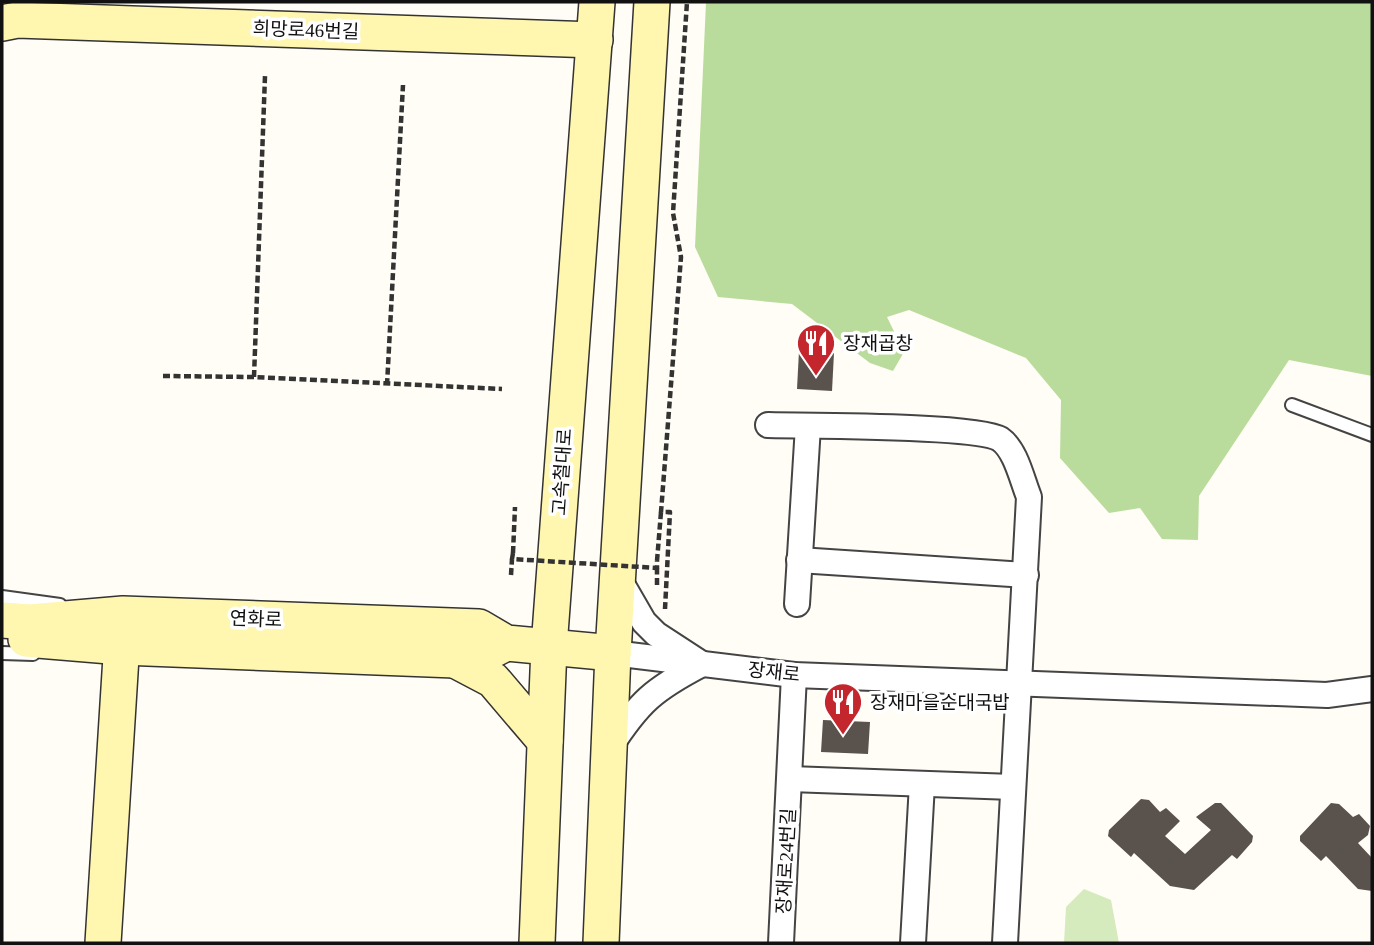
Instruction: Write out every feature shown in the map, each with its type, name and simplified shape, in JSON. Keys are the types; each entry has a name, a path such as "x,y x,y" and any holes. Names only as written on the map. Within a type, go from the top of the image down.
{"street":[{"name":"고속철대로","path":"537,943 549,647 597,2"},
{"path":"601,943 613,653 652,2"},
{"name":"희망로46번길","path":"6,21 595,40"},
{"path":"768,425 953,431 999,439 1009,448 1029,497 1005,943"},
{"path":"797,604 808,426"},
{"path":"799,560 1026,575"},
{"path":"618,577 644,622 656,634 702,664"},
{"name":"연화로","path":"2,620 455,660 477,657 506,643"},
{"name":"연화로","path":"2,638 123,631 479,627 506,643 613,653"},
{"path":"103,943 123,631"},
{"name":"장재로","path":"613,653 794,675 1327,695 1372,689"},
{"path":"455,660 493,680 545,741"},
{"path":"609,747 642,701 666,682 702,664"},
{"name":"장재로24번길","path":"781,943 794,675"},
{"name":"장재로24번길","path":"790,779 1013,787"},
{"path":"913,943 922,784"}],"lane":[{"path":"1292,405 1372,435"},
{"path":"2,597 123,631"},
{"path":"2,653 52,655 123,631"}],"path":[{"path":"657,584 681,257 673,213 687,2"},
{"path":"254,377 265,76"},
{"path":"387,385 403,85"},
{"path":"163,376 254,377 502,389"},
{"path":"511,575 515,508"},
{"path":"661,512 670,512 665,610"},
{"path":"512,559 657,568"}],"green space":[{"path":"706,2 1372,2 1372,376 1289,360 1199,496 1198,540 1162,539 1140,508 1109,513 1060,458 1061,400 1026,358 909,310 887,317 904,352 893,371 870,363 792,304 718,297 695,247"},
{"path":"1084,889 1111,900 1119,943 1064,943 1066,907"}],"building":[{"path":"799,351 834,353 832,391 797,389"},
{"path":"823,720 870,722 868,754 821,752"},
{"path":"1141,799 1149,800 1160,812 1166,808 1180,821 1165,836 1185,854 1211,830 1196,817 1215,803 1221,803 1253,836 1252,842 1237,859 1232,855 1194,890 1170,886 1134,853 1131,857 1108,836 1109,830"},
{"path":"1331,803 1339,804 1353,817 1359,814 1370,826 1368,835 1358,843 1372,858 1372,891 1358,889 1326,856 1321,861 1300,841 1300,836"}],"place":[{"name":"장재곱창","path":"816,377"},
{"name":"장재마을순대국밥","path":"843,736"}]}
